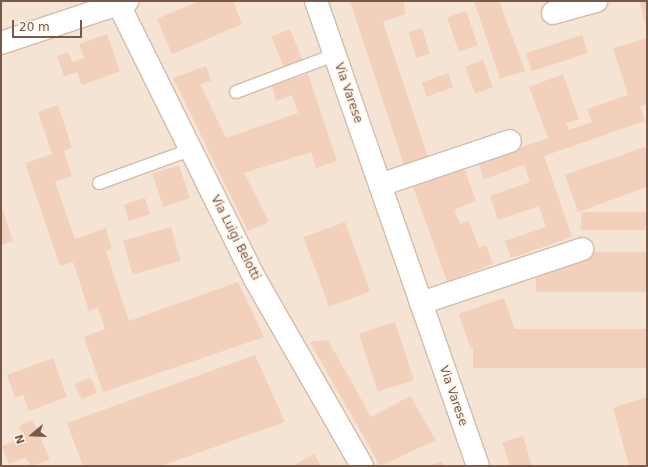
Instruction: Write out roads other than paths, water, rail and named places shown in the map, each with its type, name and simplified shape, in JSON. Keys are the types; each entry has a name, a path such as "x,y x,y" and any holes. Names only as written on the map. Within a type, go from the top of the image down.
{"street":[{"name":"Via Varese","path":"316,1 478,466"},
{"path":"553,13 596,1"},
{"path":"1,43 123,3"},
{"name":"Via Luigi Belotti","path":"123,3 190,150 259,286 362,466"},
{"path":"380,185 510,141"},
{"path":"421,303 582,249"}],"lane":[{"path":"236,92 334,55"},
{"path":"99,183 190,150"}]}
